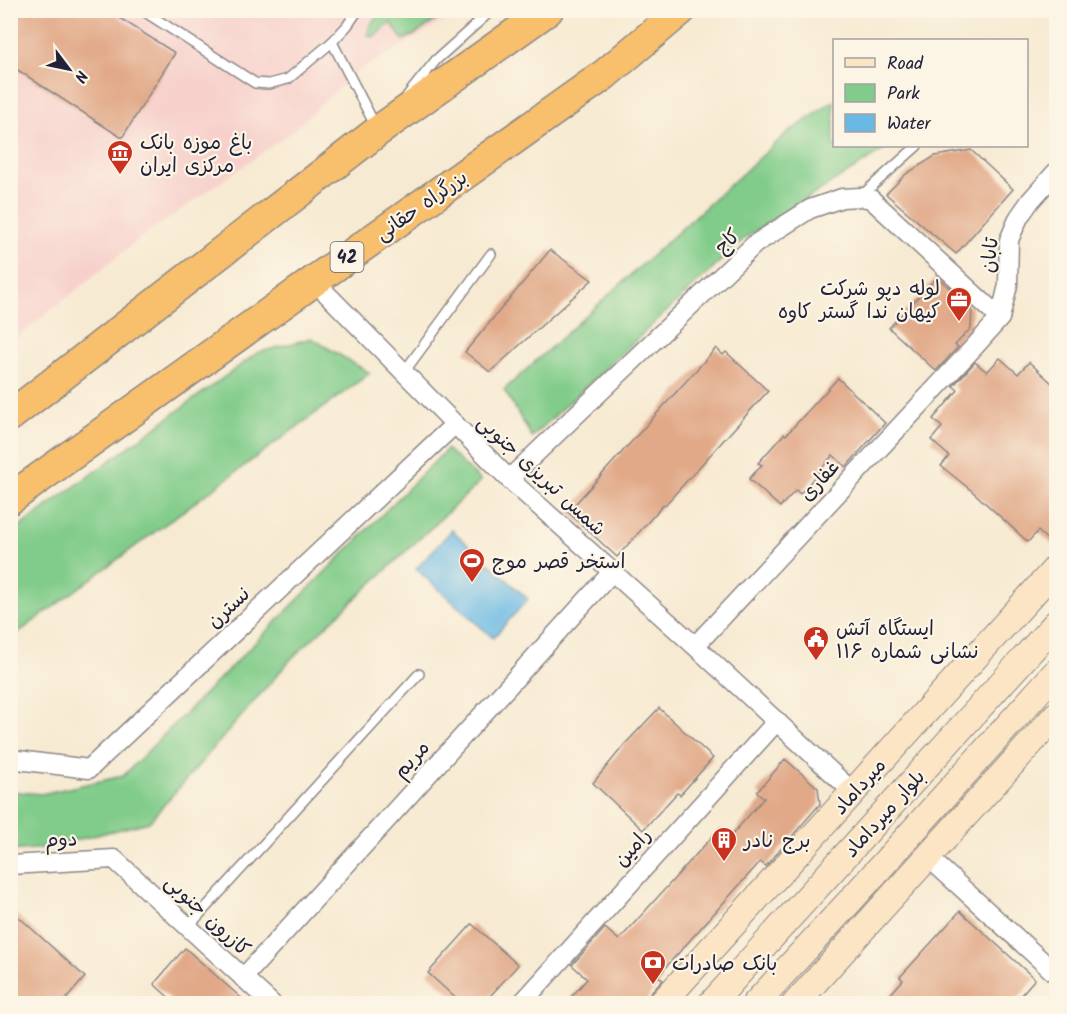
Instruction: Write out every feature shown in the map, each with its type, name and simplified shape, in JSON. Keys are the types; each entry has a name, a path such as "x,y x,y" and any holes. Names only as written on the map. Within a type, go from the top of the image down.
{"highway":[{"path":"10,416 378,130 548,10"},
{"name":"بزرگراه حقانی","path":"10,499 604,75 681,10"}],"main road":[{"name":"میرداماد","path":"661,1004 1056,568"},
{"name":"بلوار میرداماد","path":"711,1004 1056,623"},
{"name":"بلوار میرداماد","path":"755,1004 1056,672"},
{"path":"800,999 1056,715"},
{"path":"800,999 850,901"}],"street":[{"name":"تابان","path":"975,346 1000,318 1008,285 1009,240 1019,218 1031,200 1056,172"},
{"path":"861,196 871,199 1000,318"},
{"name":"کاج","path":"509,479 755,244 810,209 842,198 861,196"},
{"name":"شمس تبریزی جنوبی","path":"314,281 509,479 613,571 853,792"},
{"name":"غفارى","path":"695,646 975,346"},
{"name":"نسترن","path":"10,759 90,769 455,424"},
{"name":"مریم","path":"243,978 613,571"},
{"name":"رامین","path":"521,1004 777,721"},
{"path":"928,857 1056,974"},
{"name":"کازرون جنوبی","path":"114,859 272,1004"},
{"name":"دوم","path":"10,865 114,859"}],"lane":[{"path":"142,10 255,83 269,84 288,79 332,42 358,10"},
{"path":"332,42 378,130 436,60 492,10"},
{"path":"861,196 916,147"},
{"path":"404,372 491,254"},
{"path":"188,927 419,674"}],"shaded area":[{"name":"باغ موزه بانک مرکزی ایران","path":"11,11 460,11 354,74 290,133 149,231 11,343"}],"green space":[{"path":"381,10 449,11 403,40 391,23 373,37 368,35 369,27"},
{"path":"833,102 833,147 888,147 746,237 532,437 504,390 786,134"},
{"path":"311,338 370,373 11,638 11,533 257,353"},
{"path":"447,449 481,481 292,658 149,822 44,848 11,851 11,791 41,794 123,776"}],"water":[{"name":"استخر قصر موج","path":"452,530 528,599 493,638 416,569"}],"building":[{"path":"10,10 107,10 175,53 122,138 10,65"},
{"path":"971,150 1013,189 956,254 886,194 906,174 935,156"},
{"path":"550,250 592,280 490,372 465,352"},
{"path":"937,277 972,308 971,328 955,345 958,347 936,371 889,328"},
{"path":"716,348 723,355 726,352 768,391 617,557 568,512"},
{"path":"1000,358 1018,374 1029,362 1056,387 1056,548 1038,531 1028,542 941,466 949,456 931,440 942,427 933,419 958,390 953,386 975,362 987,372"},
{"path":"838,378 885,423 846,467 833,455 800,494 796,490 780,507 749,479 762,465 758,463"},
{"path":"659,708 713,758 680,795 677,793 643,830 593,783"},
{"path":"785,759 818,788 820,804 766,866 760,862 658,976 663,980 650,994 646,1004 565,1004 587,979 572,965 605,928 619,940 720,828 730,837 764,798 757,792"},
{"path":"10,909 85,977 62,1004 10,1004"},
{"path":"960,911 1035,979 1013,1004 882,1004 903,980 900,977"},
{"path":"472,924 518,965 483,1004 462,1004 428,973"},
{"path":"185,948 248,1004 176,1004 154,984"}],"place":[{"name":"باغ موزه بانک مرکزی ایران","path":"120,176"},
{"name":"لوله دپو شرکت کیهان ندا گستر کاوه","path":"959,323"},
{"name":"استخر قصر موج","path":"472,584"},
{"name":"ایستگاه آتش نشانی شماره ۱۱۶","path":"816,662"},
{"name":"برج نادر","path":"724,863"},
{"name":"بانک صادرات","path":"653,986"}]}
